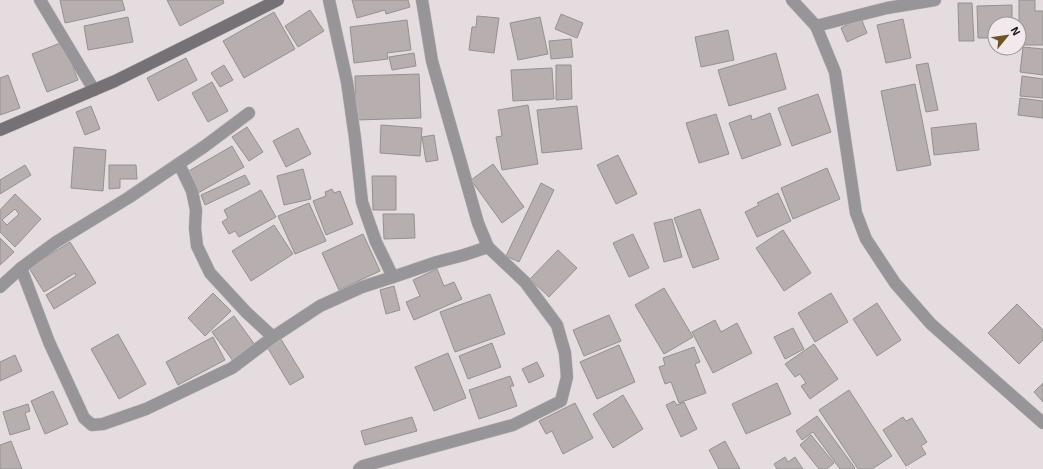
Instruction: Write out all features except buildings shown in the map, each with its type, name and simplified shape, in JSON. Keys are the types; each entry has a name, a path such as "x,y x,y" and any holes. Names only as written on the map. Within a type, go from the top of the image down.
{"street":[{"path":"40,0 94,90"},
{"path":"0,130 115,81 278,0"},
{"path":"329,0 347,82 356,138 362,202 376,242 393,277"},
{"path":"359,469 363,466 513,425 561,401 566,377 565,352 557,325 525,282 488,247 478,223 432,61 422,0"},
{"path":"792,0 816,26 835,72 856,213 866,239 895,283 931,324 1043,423"},
{"path":"816,26 887,8 935,0"},
{"path":"0,288 21,268 56,242 128,198 205,146 250,113"},
{"path":"179,164 192,191 196,210 195,228 197,246 210,273 246,312 273,337"},
{"path":"21,268 49,342 84,418 92,425 103,424 146,409 232,368 273,337 320,306 362,286 488,247"}]}
